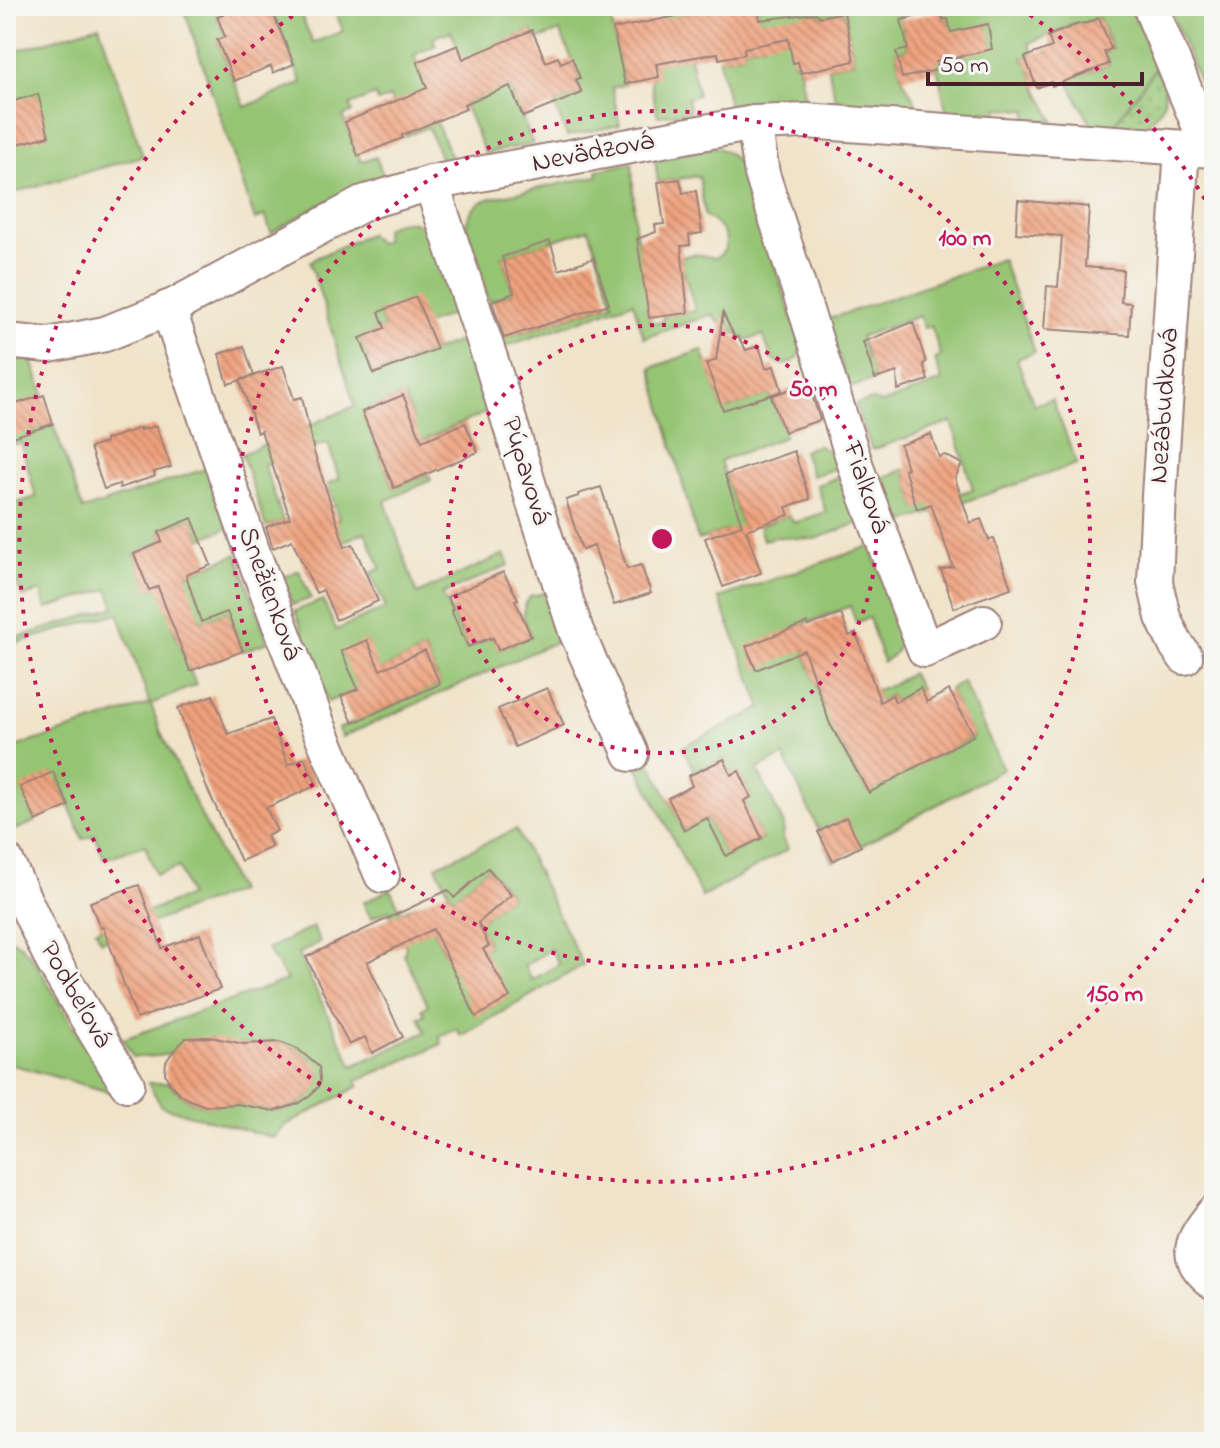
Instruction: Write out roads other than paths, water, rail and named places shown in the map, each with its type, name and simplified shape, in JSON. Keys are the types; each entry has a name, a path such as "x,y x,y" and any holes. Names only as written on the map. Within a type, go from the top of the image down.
{"street":[{"name":"Nezábudková","path":"1150,6 1201,149 1159,496 1155,582 1163,617 1185,657"},
{"name":"Nevädzová","path":"6,341 49,345 105,334 168,308 366,202 431,183 754,123 806,121 1201,149"},
{"name":"Fialková","path":"754,123 762,174 860,479 925,650 984,622"},
{"name":"Púpavová","path":"431,183 576,631 631,754"},
{"name":"Snežienková","path":"168,308 260,573 319,728 382,875"},
{"name":"Podbeľová","path":"6,861 53,961 127,1084"},
{"path":"1214,1213 1194,1240 1193,1258 1200,1272 1214,1282"}]}
